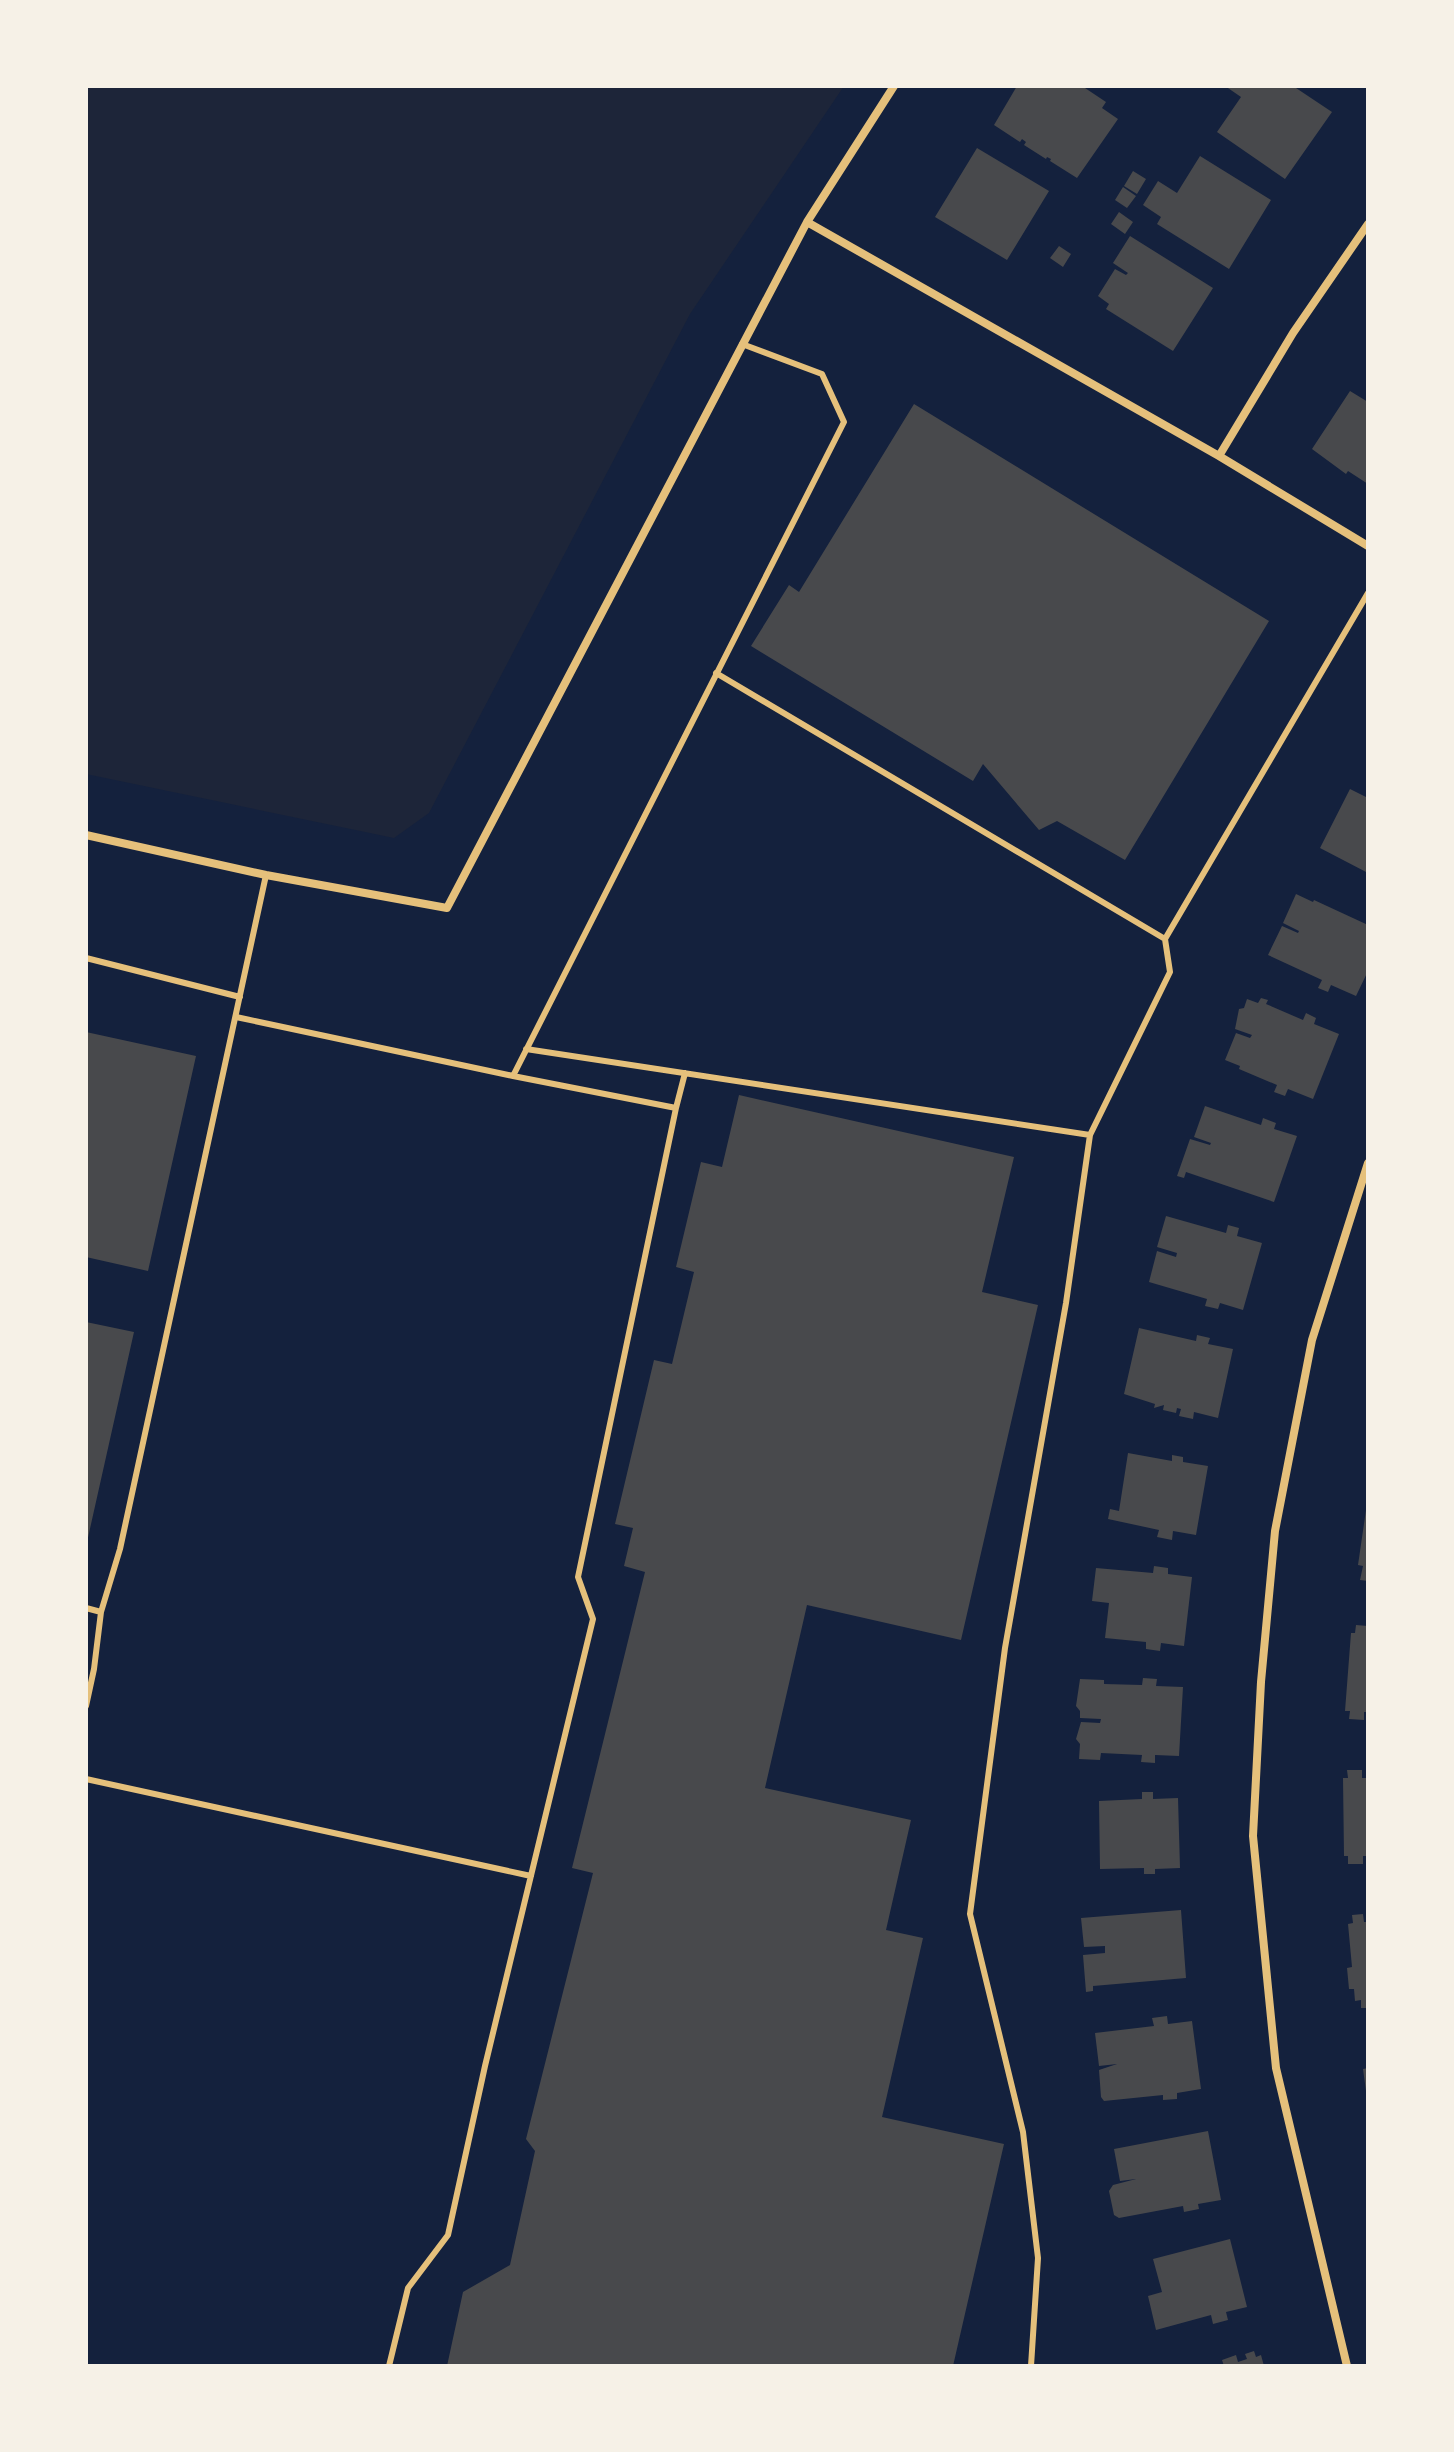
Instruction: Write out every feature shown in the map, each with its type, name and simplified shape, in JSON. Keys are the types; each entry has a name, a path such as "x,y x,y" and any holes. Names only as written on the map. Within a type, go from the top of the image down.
{"street":[{"path":"86,835 266,875 447,908 807,222 894,86"},
{"path":"807,222 1219,456 1368,546"},
{"path":"1219,456 1293,333 1368,224"},
{"path":"1347,2366 1276,2068 1253,1836 1261,1682 1275,1531 1312,1340 1368,1163"}],"lane":[{"path":"513,1076 844,422 822,374 742,344"},
{"path":"1031,2366 1038,2258 1023,2132 970,1914 1005,1648 1066,1303 1090,1135 1170,972 1165,939 1368,593"},
{"path":"716,673 1165,939"},
{"path":"86,1706 101,1612 120,1549 266,875"},
{"path":"86,958 240,997"},
{"path":"236,1017 676,1108"},
{"path":"526,1049 1090,1135"},
{"path":"389,2366 408,2288 448,2235 593,1619 578,1577 685,1073"},
{"path":"86,1608 101,1612"},
{"path":"86,1779 531,1876"}],"shaded area":[{"path":"86,86 844,86 690,314 429,813 394,838 86,774"}],"building":[{"path":"1017,86 1082,86 1106,102 1102,108 1118,119 1077,178 1024,145 1026,142 1022,139 1020,142 994,125"},
{"path":"1225,86 1293,86 1332,112 1285,179 1217,132 1241,97"},
{"path":"977,148 1049,191 1007,260 935,217"},
{"path":"1200,156 1271,200 1229,269 1157,224 1161,217 1143,205 1158,181 1177,193"},
{"path":"1133,171 1146,179 1137,194 1124,186"},
{"path":"1123,187 1136,196 1127,208 1115,200"},
{"path":"1119,212 1133,222 1125,234 1111,224"},
{"path":"1130,236 1213,288 1173,351 1106,309 1109,304 1098,296 1115,269 1126,275 1128,273 1113,263"},
{"path":"1059,246 1071,254 1063,267 1050,258"},
{"path":"1350,391 1368,402 1368,484 1348,471 1346,474 1312,449"},
{"path":"914,404 1269,621 1125,860 1057,821 1039,830 983,764 973,781 751,646 789,585 799,592"},
{"path":"1350,789 1368,798 1368,873 1320,848"},
{"path":"1296,894 1368,925 1368,971 1356,996 1331,985 1328,992 1318,988 1322,980 1268,955 1282,926 1299,931 1283,923"},
{"path":"1261,998 1268,1000 1266,1004 1303,1020 1306,1013 1316,1018 1314,1024 1339,1034 1313,1099 1288,1089 1285,1096 1274,1092 1277,1085 1225,1060 1236,1033 1250,1038 1252,1035 1235,1029 1239,1009 1244,1008 1247,999 1258,1003"},
{"path":"86,1032 196,1056 148,1271 86,1257"},
{"path":"739,1095 1014,1157 982,1292 1038,1305 961,1640 807,1605 765,1788 911,1820 886,1930 923,1938 882,2117 1004,2144 953,2366 447,2366 463,2292 510,2265 535,2151 526,2139 593,1873 572,1868 645,1572 624,1566 633,1528 615,1524 654,1360 672,1364 694,1272 676,1267 701,1162 722,1167"},
{"path":"1205,1106 1261,1125 1263,1118 1276,1123 1274,1129 1297,1136 1274,1202 1186,1172 1184,1178 1177,1176 1190,1139 1211,1143 1194,1137"},
{"path":"1166,1216 1226,1233 1228,1225 1239,1228 1237,1236 1262,1243 1243,1310 1220,1303 1218,1309 1205,1306 1207,1299 1149,1282 1157,1251 1176,1257 1177,1253 1157,1247"},
{"path":"86,1322 134,1332 87,1542 86,1542"},
{"path":"1139,1328 1196,1341 1197,1335 1210,1338 1208,1344 1233,1349 1218,1418 1194,1412 1193,1419 1179,1416 1181,1409 1177,1408 1176,1413 1163,1410 1164,1405 1154,1408 1155,1404 1124,1394"},
{"path":"1128,1453 1172,1461 1172,1455 1183,1457 1183,1462 1208,1466 1196,1535 1173,1531 1172,1540 1157,1537 1159,1530 1108,1519 1110,1509 1119,1511"},
{"path":"1366,1510 1368,1581 1360,1580 1363,1566 1358,1565"},
{"path":"1154,1566 1168,1568 1168,1574 1192,1577 1184,1646 1161,1643 1160,1651 1146,1649 1146,1642 1105,1638 1109,1603 1092,1601 1096,1568 1153,1573"},
{"path":"1356,1625 1368,1626 1368,1712 1364,1712 1364,1720 1349,1719 1350,1711 1345,1711 1351,1633 1355,1633"},
{"path":"1143,1678 1157,1679 1156,1686 1183,1687 1179,1756 1155,1755 1155,1763 1141,1762 1142,1755 1101,1753 1100,1760 1079,1759 1080,1744 1076,1739 1081,1722 1100,1723 1101,1719 1080,1718 1076,1706 1080,1679 1104,1680 1104,1684 1142,1685"},
{"path":"1347,1770 1362,1770 1362,1778 1368,1778 1368,1856 1363,1856 1363,1864 1348,1864 1348,1856 1344,1856 1343,1778 1348,1778"},
{"path":"1142,1792 1153,1792 1153,1799 1178,1798 1180,1868 1155,1869 1155,1874 1144,1874 1144,1868 1100,1869 1099,1801 1142,1799"},
{"path":"1181,1910 1186,1978 1093,1986 1093,1991 1086,1992 1083,1955 1105,1953 1105,1946 1084,1947 1081,1918"},
{"path":"1363,1914 1364,1922 1368,1922 1368,2008 1361,2008 1361,2000 1355,2001 1354,1989 1349,1989 1347,1968 1352,1967 1348,1924 1353,1923 1352,1915"},
{"path":"1167,2016 1168,2024 1192,2021 1201,2089 1177,2093 1177,2099 1163,2100 1163,2095 1104,2101 1099,2070 1117,2064 1099,2066 1095,2033 1154,2026 1152,2018"},
{"path":"1368,2068 1368,2091 1366,2091 1363,2069"},
{"path":"1208,2131 1221,2200 1198,2204 1199,2209 1184,2212 1183,2206 1119,2218 1114,2215 1109,2191 1113,2185 1136,2179 1120,2181 1114,2149"},
{"path":"1230,2239 1247,2307 1226,2312 1228,2320 1213,2324 1211,2315 1156,2330 1148,2296 1162,2292 1153,2259"},
{"path":"1254,2351 1256,2357 1261,2355 1264,2366 1224,2366 1222,2360 1236,2355 1238,2362 1247,2359 1245,2354"}]}
